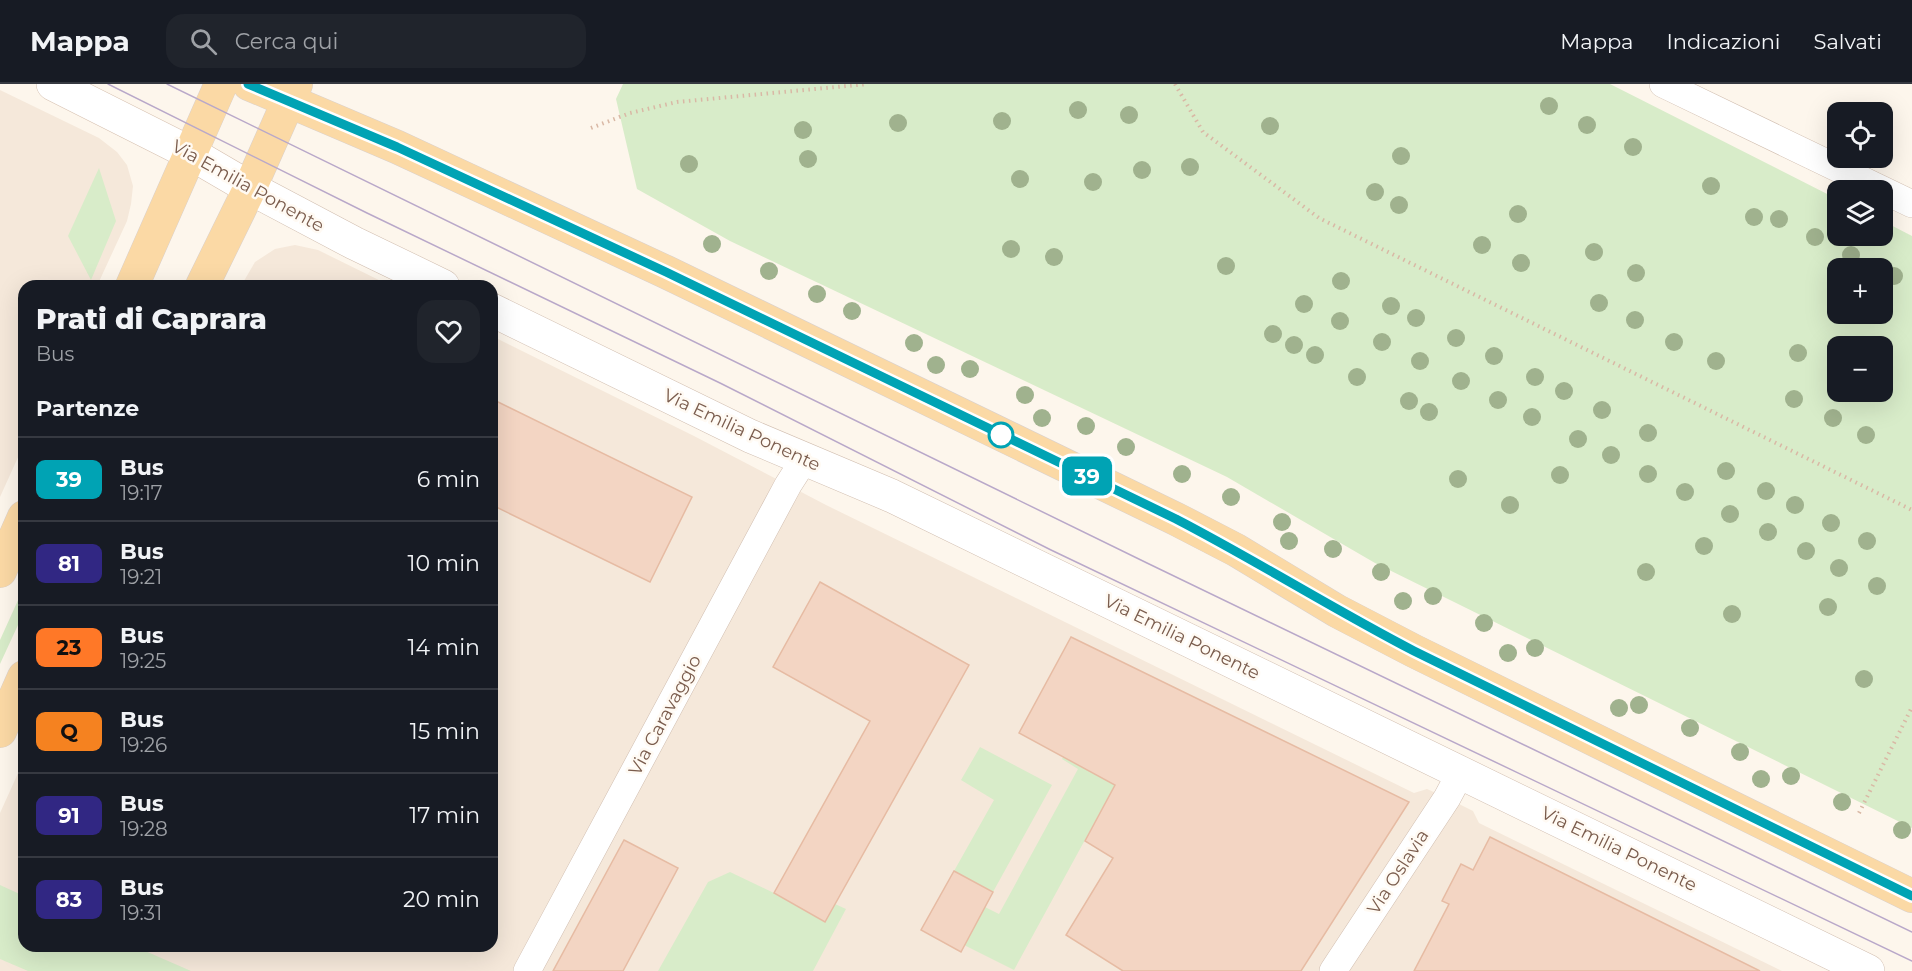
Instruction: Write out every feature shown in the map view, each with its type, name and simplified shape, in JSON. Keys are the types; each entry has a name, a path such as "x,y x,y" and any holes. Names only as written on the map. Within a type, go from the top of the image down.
{"main road":[{"path":"135,280 221,84"},
{"path":"249,84 293,92 397,147 666,272 1176,519 1236,550 1337,611 1414,651 1912,896"},
{"path":"205,280 293,92"},
{"path":"0,571 18,530"},
{"path":"0,731 18,690"}],"street":[{"name":"Via Emilia Ponente","path":"53,84 190,153 250,188 345,238 431,280"},
{"name":"Via Emilia Ponente","path":"498,313 750,436 892,496 1868,971"}],"lane":[{"path":"1663,84 1912,204"},
{"name":"Via Caravaggio","path":"528,971 788,485 804,460"},
{"name":"Via Oslavia","path":"1333,971 1461,772"}],"path":[{"path":"591,128 630,113 677,102 868,84"},
{"path":"1175,84 1203,132 1319,218 1912,510"},
{"path":"1859,813 1912,707"}],"shaded area":[{"path":"0,90 99,138 117,152 127,165 133,186 127,221 100,280 18,280 18,457 0,497"},
{"path":"295,245 318,250 379,280 244,280 255,262 275,249"},
{"path":"498,339 694,436 826,505 1414,793 1427,789 1447,798 1473,811 1479,823 1782,971 0,971 0,813 18,773 18,952 498,952"}],"green space":[{"path":"623,84 1610,84 1827,194 1827,246 1893,246 1893,226 1912,236 1912,828 1375,563 1227,477 730,241 637,189 616,99"},
{"path":"99,168 116,221 91,280 68,236"},
{"path":"18,600 18,625 0,664 0,640"},
{"path":"1082,723 1134,750 1014,970 964,945 985,907 999,914 1078,769 1062,759"},
{"path":"980,747 1052,785 993,892 954,871 994,800 961,780"},
{"path":"730,872 774,893 825,922 835,904 846,909 813,971 658,971 708,882"},
{"path":"0,885 18,893 18,952 147,952 191,971 28,971 0,959"}],"building":[{"path":"498,402 692,497 650,582 498,508"},
{"path":"820,582 969,665 825,922 774,893 870,721 773,667"},
{"path":"1071,637 1409,802 1301,971 1123,971 1066,935 1113,858 1085,841 1115,785 1019,733"},
{"path":"1490,837 1760,971 1414,971 1449,904 1442,901 1461,864 1473,870"},
{"path":"624,840 678,868 623,971 553,971"},
{"path":"954,871 993,892 961,952 921,930"}],"tram line":[{"path":"108,84 367,213 720,383 1051,550 1912,961"},
{"path":"167,84 1147,563 1912,932"}],"bus line":[{"name":"39","path":"248,84 397,147 666,272 1176,519 1236,550 1337,611 1414,651 1912,896"}]}
